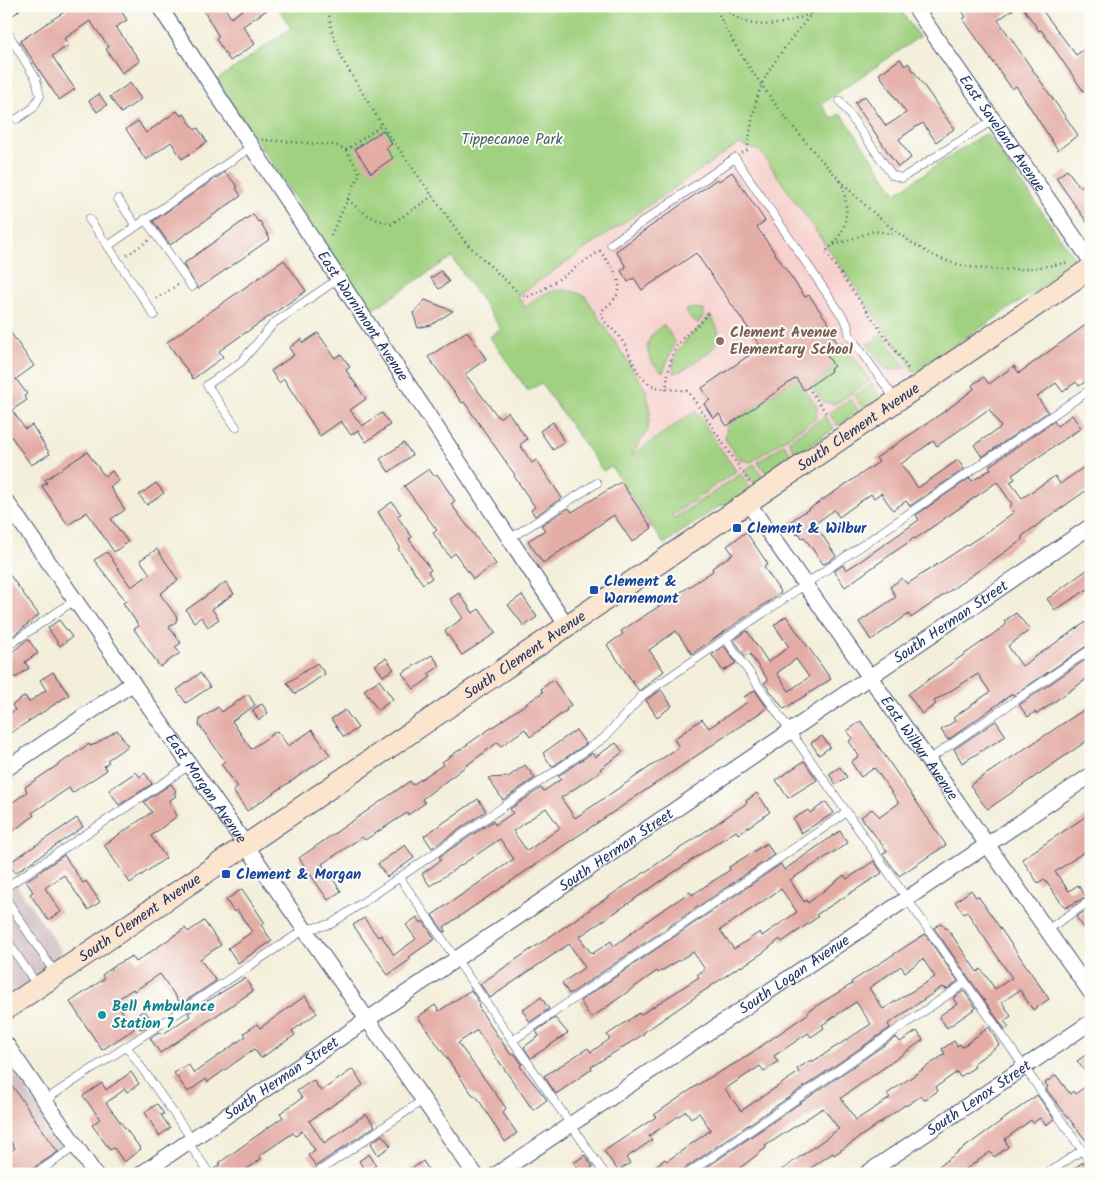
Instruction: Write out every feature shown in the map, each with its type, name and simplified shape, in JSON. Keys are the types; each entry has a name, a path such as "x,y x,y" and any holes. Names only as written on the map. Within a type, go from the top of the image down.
{"street":[{"path":"6,10 12,6"},
{"name":"East Warnimont Avenue","path":"158,6 567,626"},
{"name":"East Saveland Avenue","path":"914,6 1091,261"},
{"name":"South Clement Avenue","path":"6,1009 567,626 750,495 897,402 1091,268"},
{"name":"East Wilbur Avenue","path":"750,495 806,585 1091,993"},
{"name":"East Morgan Avenue","path":"6,501 11,520 75,600 475,1174"},
{"name":"South Herman Street","path":"141,1174 1091,526"},
{"path":"6,769 133,683"},
{"name":"South Logan Avenue","path":"497,1174 1091,775"},
{"name":"South Lenox Street","path":"866,1174 1091,1022"},
{"path":"6,1044 95,1174"}],"lane":[{"path":"6,30 36,79 40,96 33,108 17,119"},
{"path":"840,101 892,175 902,178 914,173 993,120"},
{"path":"108,246 251,147"},
{"path":"611,244 735,158 847,323 850,336 897,402"},
{"path":"118,199 136,226"},
{"path":"89,219 154,315"},
{"path":"145,219 192,287"},
{"path":"236,427 207,385 241,362 274,323 338,279"},
{"path":"45,1100 304,930 330,924 400,878 604,738 643,695 1091,389"},
{"path":"509,538 597,483"},
{"path":"6,647 75,600"},
{"path":"726,639 1024,1069 1091,1162"},
{"path":"928,760 1091,649"},
{"path":"6,887 190,765"},
{"path":"512,1041 847,812"},
{"path":"400,878 605,1174"},
{"path":"6,899 56,974"},
{"path":"1046,930 1091,900"},
{"path":"6,939 38,987"},
{"path":"686,1174 965,983"},
{"path":"126,1047 210,1174"},
{"path":"316,1174 423,1100"},
{"path":"36,1174 76,1146"},
{"path":"1047,1174 1082,1150"}],"path":[{"path":"328,6 331,29 342,59 382,125 466,243 520,294 527,297 544,289 600,251 620,282 619,294 614,302 601,311 602,318 618,334 630,353 636,370 646,381 666,390 688,391 750,495"},
{"path":"715,6 724,28 761,86 840,180 898,234 947,261 976,269 1005,270 1070,263"},
{"path":"721,6 743,20 764,25 789,22 813,12"},
{"path":"735,158 747,150 754,110 761,86 782,52 819,6"},
{"path":"346,150 382,125"},
{"path":"251,147 264,138 335,145 346,150 360,173 331,235 327,238"},
{"path":"840,180 848,212 846,224 834,245 826,252 909,370"},
{"path":"348,199 360,212 373,219 392,224 433,196"},
{"path":"834,245 874,231 898,234"},
{"path":"118,261 157,236"},
{"path":"147,305 186,279"},
{"path":"666,390 673,356 681,339 700,326 708,313"},
{"path":"808,387 826,413"},
{"path":"703,422 707,420"}],"shaded area":[{"name":"Clement Avenue Elementary School","path":"738,144 760,151 915,373 758,480 757,487 728,506 721,505 682,532 517,296"},
{"path":"6,869 71,965 6,1009"},
{"path":"6,1062 66,1147 29,1174 6,1174"}],"green space":[{"name":"Tippecanoe Park","path":"277,6 898,6 919,37 821,104 832,119 839,114 843,116 896,193 979,137 987,134 1073,256 1074,264 915,373 760,151 738,144 517,296 526,308 539,297 553,291 568,291 585,296 646,390 650,411 648,430 631,456 695,411 736,471 671,516 673,519 741,474 751,491 728,506 721,505 664,544 611,466 603,471 541,383 528,391 490,337 501,329 452,257 369,312 217,80 291,28"},
{"path":"695,308 704,310 704,315 698,323 690,318 686,310"},
{"path":"710,315 718,329 719,335 715,345 693,364 674,373 674,364 680,348"},
{"path":"662,326 665,326 675,342 663,372 652,361 648,349 651,337"},
{"path":"882,334 906,368 886,370 868,344"},
{"path":"844,343 870,381 835,404 823,402 811,385 831,372 830,369 834,366 824,356"},
{"path":"796,378 817,406 816,418 751,462 739,459 725,439 727,426"},
{"path":"872,384 880,397 863,409 854,396"},
{"path":"850,399 859,411 838,426 829,413"},
{"path":"825,416 834,429 797,454 788,441"},
{"path":"784,444 793,457 767,474 758,462"},
{"path":"754,464 763,477 758,480 757,487 744,471"}],"building":[{"path":"73,6 118,6 127,20 116,27 140,61 122,73 106,49 109,47 90,21 64,39 69,45 52,56 75,89 59,100 20,41"},
{"path":"201,6 224,6 231,18 248,6 273,6 243,26 255,44 230,61 216,39 219,37"},
{"path":"968,6 1018,6 998,20 1078,135 1058,150 1016,86 1012,89 963,19 966,17 962,11"},
{"path":"1022,6 1039,6 1076,55 1091,45 1091,87 1084,92"},
{"path":"900,59 905,66 908,63 954,129 936,142 923,123 916,127 899,139 911,158 898,167 855,103 865,96 886,126 906,113 879,74"},
{"path":"130,83 141,99 121,113 110,97"},
{"path":"99,94 107,105 97,112 89,101"},
{"path":"177,111 181,116 184,114 195,130 198,128 207,142 182,159 171,142 146,160 126,129 138,121 146,133"},
{"path":"383,130 392,144 386,148 393,158 371,173 355,149"},
{"path":"1067,170 1080,187 1084,184 1091,194 1091,228 1056,178"},
{"path":"225,172 238,187 236,188 241,196 170,245 153,221"},
{"path":"732,172 765,221 757,227 805,297 809,295 830,325 827,327 839,345 826,354 834,366 830,369 831,371 804,390 796,378 727,426 719,414 713,418 704,404 710,400 702,388 761,347 696,253 642,290 634,278 628,282 621,271 626,267 616,251 717,179 719,181"},
{"path":"253,214 258,222 260,221 270,239 198,289 183,264"},
{"path":"284,260 306,291 219,351 223,357 193,379 167,342"},
{"path":"441,271 449,282 439,289 431,278"},
{"path":"425,300 453,311 431,325 418,328 413,313"},
{"path":"1091,321 1091,356 1086,360 1091,366 1091,378 1079,386 1076,382 1063,392 1056,383 1037,397 1048,412 982,457 974,445 1001,427 989,409 937,446 933,441 901,464 918,488 958,460 964,469 910,506 906,501 893,510 881,493 874,498 871,494 839,517 834,510 815,524 836,556 828,562 823,564 804,537 802,538 799,533 797,535 788,523 879,462 876,458 948,409 974,389 972,385 984,377 989,384 1014,366 1019,373"},
{"path":"6,326 34,366 16,379 27,394 24,396 27,400 12,410 25,429 32,425 50,454 31,465 6,429"},
{"path":"467,331 486,359 465,374 499,418 508,412 527,439 520,445 532,463 536,460 562,498 535,516 531,510 535,507 515,475 464,402 462,403 428,357"},
{"path":"318,333 335,358 341,354 350,367 346,370 366,399 350,410 362,426 382,413 390,425 366,442 358,430 351,435 341,421 320,436 284,379 279,383 271,371 294,355 289,348 301,339 303,343"},
{"path":"1072,415 1081,428 1012,475 1015,479 1010,482 1022,498 1055,476 1060,484 1091,462 1091,487 1022,536 1022,540 911,618 909,614 871,640 859,622 896,597 890,587 902,578 907,584 987,532 1014,512 1010,506 1012,504 997,482 845,587 834,571 843,565 846,570 862,560 919,520 916,515 970,478 972,481 991,469 989,466 1054,421 1057,426"},
{"path":"553,422 564,442 553,450 540,431"},
{"path":"404,443 412,455 389,472 380,459"},
{"path":"87,452 103,474 106,476 112,471 119,481 110,487 125,510 111,519 128,542 114,552 87,512 68,525 42,486 47,483 45,480"},
{"path":"429,469 434,476 437,474 455,501 451,504 496,564 473,579 455,553 450,557 433,533 437,530 404,486"},
{"path":"621,482 652,528 632,542 614,515 543,563 528,541 545,530 541,525 569,508 572,512"},
{"path":"156,483 164,493 147,505 139,495"},
{"path":"392,502 401,514 397,516 412,537 409,539 431,570 428,572 432,578 423,584 398,549 400,547 378,512"},
{"path":"746,532 768,564 764,567 781,593 692,654 676,631 649,650 664,671 639,691 607,645 623,634 621,631 713,571 712,568 733,554 727,546"},
{"path":"157,549 178,580 160,594 177,617 176,622 169,627 181,643 175,647 180,653 160,667 134,629 139,626 123,603 126,601 94,560 107,552 131,587 150,574 140,560"},
{"path":"1091,567 1091,587 1055,610 1047,599"},
{"path":"6,570 39,615 13,636 6,627"},
{"path":"226,582 234,594 212,609 219,619 208,627 201,617 194,622 186,610"},
{"path":"459,593 473,613 479,609 496,633 462,655 445,631 463,618 450,599"},
{"path":"522,595 537,617 524,626 508,605"},
{"path":"1016,613 1030,630 1008,646 1022,666 1086,622 1091,628 1091,643 1013,696 1012,694 948,740 941,730 955,721 953,718 990,692 978,674 934,701 936,704 922,714 908,694 1006,625 1004,621"},
{"path":"786,616 831,679 784,709 764,683 768,680 749,653 745,656 734,640 747,631 768,662 789,647 774,625","holes":["796,659 809,677 789,691 777,673"]},
{"path":"59,620 72,637 60,646 48,628"},
{"path":"28,639 38,653 25,662 29,668 15,678 10,671 6,674 6,657"},
{"path":"724,646 736,663 723,671 712,655"},
{"path":"432,655 440,666 428,674 431,677 414,689 402,673"},
{"path":"1091,656 1091,676 1037,714 1035,712 1028,717 1019,705"},
{"path":"386,658 394,669 383,676 375,665"},
{"path":"317,663 325,674 295,694 287,683"},
{"path":"53,672 69,695 6,736 6,716 15,710 12,705 25,696 29,702 46,690 40,680"},
{"path":"200,673 210,687 186,703 177,690"},
{"path":"379,680 393,699 378,710 364,690"},
{"path":"553,680 571,705 567,710 530,737 525,729 501,746 498,742 422,799 425,803 408,815 407,813 365,840 362,837 322,864 341,891 328,900 299,858 410,781 412,785 444,764 442,762 543,692 541,689"},
{"path":"661,690 672,706 657,717 646,700"},
{"path":"755,690 767,708 444,927 446,931 444,932 432,915 514,859 500,839 430,886 422,874 441,860 439,857 493,821 495,825 513,813 510,809 541,788 544,791 561,779 558,776 592,753 595,757 616,743 623,752 600,769 601,771 561,798 575,818 679,747 674,739 702,719 709,728 747,702 744,697","holes":["546,808 560,828 527,851 513,831"]},
{"path":"248,694 255,705 232,721 251,749 277,731 288,746 312,730 330,755 247,811 233,791 238,787 221,764 225,761 199,725 200,719 218,707 222,712"},
{"path":"262,704 268,713 259,720 252,710"},
{"path":"1091,705 1091,738 988,809 984,805 970,785"},
{"path":"345,710 358,728 344,737 331,719"},
{"path":"861,721 946,845 899,876 883,854 887,851 861,817 872,809 880,817 899,803 874,768 861,777 851,762 859,756 849,741 853,738 847,731"},
{"path":"996,721 1006,736 962,763 954,749"},
{"path":"117,730 128,746 107,760 109,762 104,766 107,770 72,793 69,788 32,813 34,816 6,836 6,807 27,792 25,787 89,744 90,746 96,744"},
{"path":"576,730 586,744 552,767 543,753"},
{"path":"822,736 830,747 819,755 811,743"},
{"path":"804,761 817,780 788,798 776,780"},
{"path":"525,765 535,778 503,800 488,778 508,777"},
{"path":"840,767 847,777 836,784 829,774"},
{"path":"136,772 140,777 145,773 152,784 119,805 109,790"},
{"path":"171,784 176,791 174,793 176,796 169,801 177,816 151,836 166,858 130,883 104,845 152,812 144,802"},
{"path":"757,793 770,812 738,834 736,831 714,845 579,937 592,954 611,941 614,946 654,916 690,892 692,895 730,870 729,867 767,843 774,855 573,992 569,994 562,983 585,967 569,944 490,998 480,984 747,803 746,801"},
{"path":"478,799 486,811 432,848 424,836"},
{"path":"826,802 834,813 801,833 793,819 808,810 810,813"},
{"path":"1091,813 1091,862 1084,852 1055,872 1069,891 1078,885 1086,897 1065,908 1044,879 1038,883 1022,859"},
{"path":"77,818 83,827 15,873 9,863"},
{"path":"840,831 848,843 790,880 804,902 806,900 808,903 844,875 847,879 874,861 882,873 816,915 818,917 782,942 780,939 764,952 740,966 644,1034 591,1067 592,1069 556,1094 544,1076 588,1048 591,1052 610,1039 607,1035 639,1013 640,1015 699,977 697,975 705,969 693,952 658,973 657,971 591,1018 580,1001 781,864 784,870","holes":["781,889 797,912 762,936 760,932 734,949 720,930"]},
{"path":"405,845 414,858 387,877 378,864"},
{"path":"64,855 83,883 86,881 100,902 88,910 64,875 45,888 61,912 48,920 30,894 33,892 26,881"},
{"path":"242,889 265,923 261,925 272,941 238,963 228,948 252,932 237,910 234,912 226,900"},
{"path":"971,890 976,897 978,896 1049,999 1033,1010 1020,990 1002,1002 1011,1016 1004,1021 1009,1027 1005,1030 934,928 941,923 947,928 977,972 981,969 995,989 1012,978 967,912 964,914 955,902"},
{"path":"1091,907 1091,937 1076,917"},
{"path":"417,917 421,923 423,921 435,939 409,957 411,959 388,975 353,925 364,918 378,937 381,935 394,955 416,939 406,925"},
{"path":"204,921 221,945 200,959 216,981 181,1004 160,974 134,991 133,989 115,1001 134,1029 102,1050 70,1002 104,979 102,975 116,965 132,956 136,962 185,928 188,932"},
{"path":"925,934 958,981 947,989 942,987 888,1024 890,1028 684,1169 681,1174 644,1174 665,1159 667,1161 711,1130 699,1113 691,1118 686,1111 649,1136 652,1140 626,1158 630,1163 618,1171 604,1151 656,1117 654,1115 702,1082 741,1060 809,1013 808,1011 852,984 851,982","holes":["923,959 935,977 883,1009 869,988 901,966 905,972","856,1002 871,1024 812,1062 811,1060 797,1069 799,1072 741,1111 725,1089 760,1066 764,1071 778,1062 774,1056 808,1033 811,1037 824,1028 822,1025"]},
{"path":"245,978 253,991 160,1053 150,1038 159,1032 163,1034 190,1016 188,1013"},
{"path":"471,990 488,1022 511,1055 514,1053 522,1064 520,1066 547,1100 533,1110 477,1030 458,1043 506,1108 503,1113 517,1133 505,1142 477,1097 472,1094 418,1017 435,1005 439,1011"},
{"path":"964,991 976,1008 947,1028 939,1016 957,1004 953,998"},
{"path":"305,996 317,1013 292,1031 295,1035 261,1058 254,1049 208,1082 206,1079 188,1092 174,1073 188,1064 194,1073 246,1036 244,1033 257,1024 260,1028"},
{"path":"541,997 549,1009 530,1022 522,1010"},
{"path":"144,1010 153,1023 140,1029 133,1018"},
{"path":"555,1018 568,1033 531,1058 524,1047 539,1036 536,1031"},
{"path":"989,1027 999,1045 973,1064 975,1067 960,1077 957,1072 936,1087 938,1091 924,1100 921,1096 905,1105 834,1155 833,1153 802,1174 776,1174 839,1129 823,1108 765,1146 766,1148 732,1174 697,1174 896,1037 900,1042 917,1031 923,1040 841,1098 856,1120 890,1098 887,1094 945,1054 942,1049 954,1041 957,1046 960,1044 962,1047"},
{"path":"1091,1051 1091,1079 1077,1061"},
{"path":"353,1069 363,1085 309,1121 324,1143 366,1114 375,1126 316,1166 308,1155 315,1150 302,1131 296,1136 293,1133 259,1156 261,1159 240,1174 216,1174 214,1169 221,1164 219,1163 283,1117 280,1113 302,1098 297,1091 313,1080 321,1091"},
{"path":"131,1072 139,1084 127,1092 125,1089 106,1103 141,1149 124,1162 114,1148 110,1150 92,1125 100,1119 83,1096 102,1083 106,1090"},
{"path":"1056,1075 1070,1094 1073,1091 1075,1094 1091,1083 1091,1147 1046,1089 1048,1087 1045,1083"},
{"path":"13,1087 58,1152 32,1169 29,1174 6,1174 6,1155 15,1148 6,1135 6,1091"},
{"path":"1037,1095 1054,1119 1046,1125 1040,1118 1033,1123 1031,1120 1005,1139 1008,1147 994,1157 990,1152 959,1174 928,1174"},
{"path":"157,1104 164,1114 161,1115 170,1128 159,1136 145,1112"},
{"path":"382,1135 391,1146 378,1155 371,1143"},
{"path":"369,1154 376,1165 366,1172 359,1161"},
{"path":"585,1155 593,1167 582,1174 574,1163"},
{"path":"423,1161 431,1174 404,1174"},
{"path":"1083,1162 1091,1169 1091,1174 1066,1174"}],"place":[{"name":"Clement Avenue Elementary School","path":"720,341"},
{"name":"Clement & Wilbur","path":"737,528"},
{"name":"Clement & Warnemont","path":"594,590"},
{"name":"Clement & Morgan","path":"226,874"},
{"name":"Bell Ambulance Station 7","path":"102,1015"}]}
